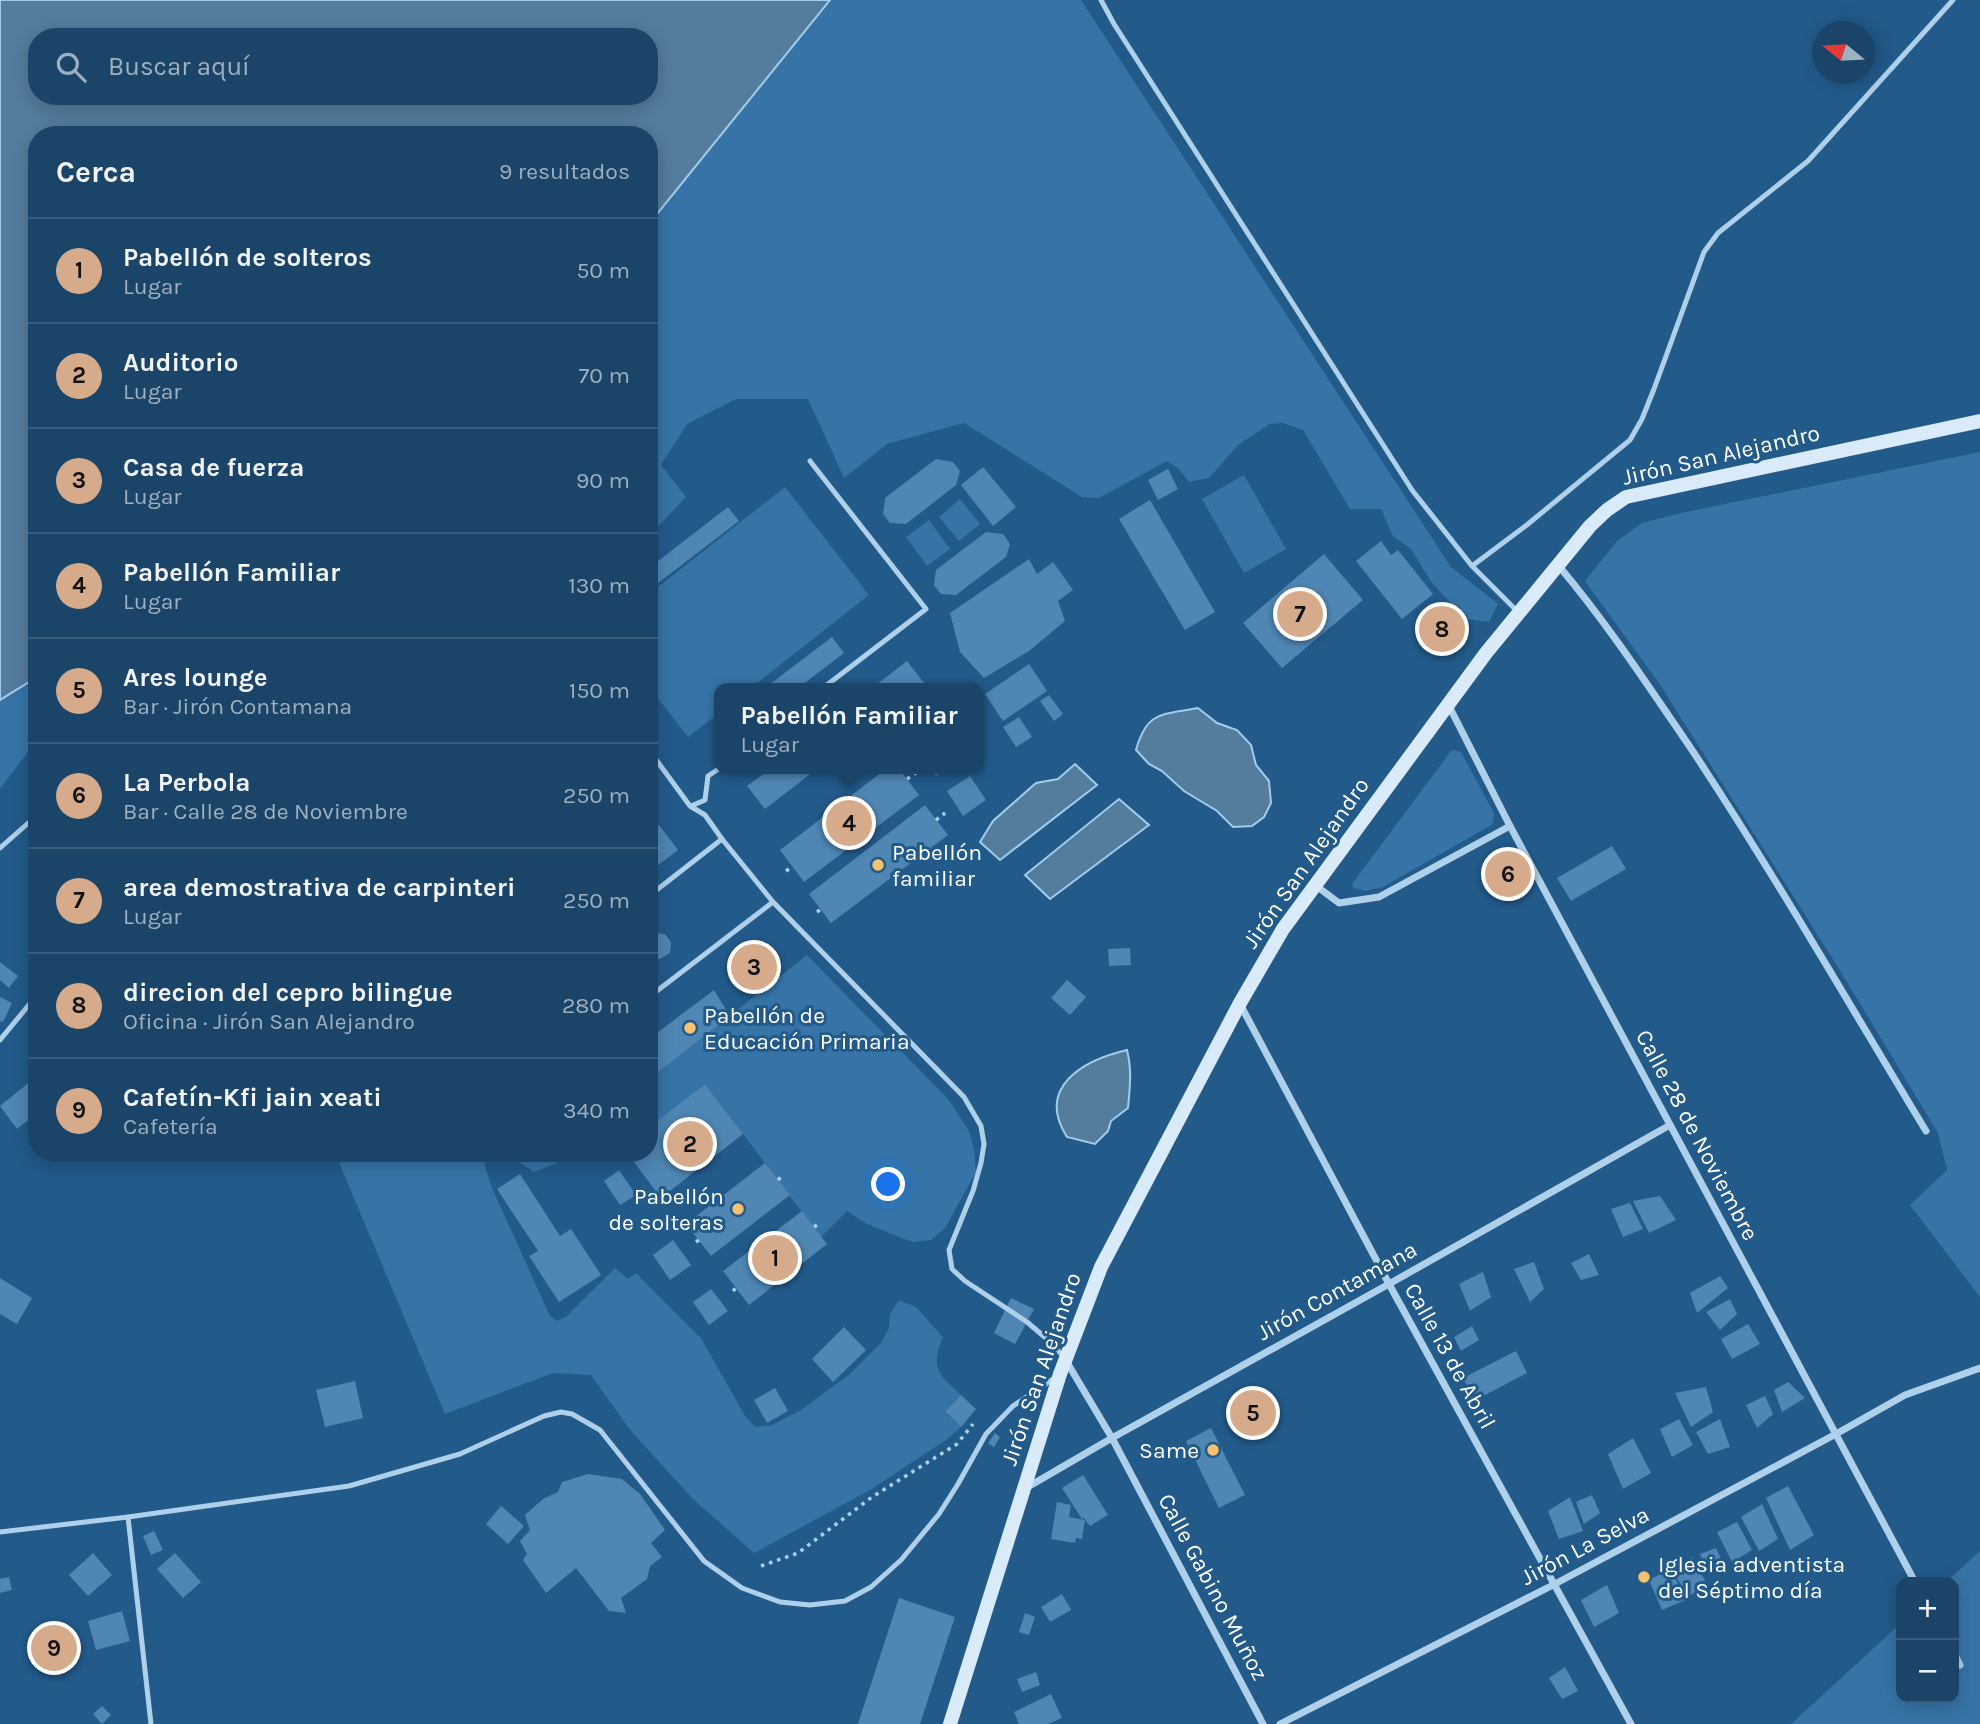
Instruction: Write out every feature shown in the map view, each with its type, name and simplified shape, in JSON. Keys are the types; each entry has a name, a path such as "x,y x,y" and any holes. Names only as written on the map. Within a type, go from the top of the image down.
{"street":[{"name":"Jirón San Alejandro","path":"950,1724 1065,1358 1101,1267 1240,1003 1283,929 1486,653 1590,526 1626,497 1980,421"},
{"path":"1558,565 1587,598 1729,807 1926,1131"},
{"name":"Calle 28 de Noviembre","path":"1448,705 1510,826 1912,1577"},
{"path":"1315,886 1339,903 1379,897 1510,826"},
{"name":"Calle 13 de Abril","path":"1240,1003 1389,1284 1631,1724"},
{"name":"Jirón Contamana","path":"1022,1490 1670,1125"},
{"name":"Calle Gabino Muñoz","path":"1065,1358 1112,1438 1264,1724"},
{"name":"Jirón La Selva","path":"1280,1724 1553,1585 1905,1395 1980,1368"}],"lane":[{"path":"1101,0 1121,36 1412,490 1472,566 1519,613"},
{"path":"1472,566 1630,440 1654,389 1704,252 1718,233 1808,161 1953,0"},
{"path":"810,461 926,608 828,683"},
{"path":"658,762 690,806 705,815 773,902 964,1097 981,1126 985,1144 973,1191 950,1250 952,1269 965,1281 1027,1322 1065,1358"},
{"path":"690,806 705,800 708,776 714,772"},
{"path":"0,848 28,823"},
{"path":"658,889 722,839"},
{"path":"658,989 773,902"},
{"path":"0,1040 28,1006"},
{"path":"0,1532 349,1486 460,1454 544,1416 561,1412 572,1414 600,1430 704,1561 742,1588 779,1602 810,1605 845,1601 871,1587 901,1560 939,1514 986,1434 1013,1406 1060,1374"},
{"path":"128,1517 151,1724"}],"path":[{"path":"907,779 914,774"},
{"path":"936,820 945,813"},
{"path":"786,871 792,867"},
{"path":"761,1566 798,1553 872,1497 957,1444 972,1424"}],"shaded area":[{"path":"0,0 830,0 658,213 658,126 28,126 28,683 0,700"},
{"path":"830,0 1081,0 1451,567 1498,604 1489,622 1466,619 1432,583 1411,549 1393,536 1381,509 1350,509 1303,430 1283,423 1270,424 1238,445 1209,478 1189,482 1179,469 1167,461 1099,498 1082,497 964,423 887,444 844,478 808,399 736,399 687,424 661,465 686,497 658,527 658,213"},
{"path":"1980,452 1980,1297 1910,1205 1947,1170 1938,1133 1836,964 1659,683 1585,581 1617,541 1642,523"},
{"path":"1244,475 1286,549 1244,573 1202,499"},
{"path":"785,487 869,595 757,683 714,683 714,717 688,737 658,699 658,587"},
{"path":"960,499 980,524 959,541 939,517"},
{"path":"929,520 950,549 927,566 906,537"},
{"path":"28,683 28,752 0,789 0,700"},
{"path":"1198,708 1217,723 1237,730 1251,745 1256,765 1269,781 1271,803 1264,817 1252,826 1233,827 1217,811 1184,791 1162,771 1149,764 1136,750 1140,737 1151,721 1166,714"},
{"path":"1451,751 1461,752 1494,813 1493,824 1383,887 1365,891 1353,888 1352,884"},
{"path":"1075,764 1097,785 1000,860 980,842 993,821 1036,783 1058,779"},
{"path":"1119,799 1149,825 1050,899 1025,875"},
{"path":"807,955 948,1099 969,1131 976,1172 945,1228 931,1240 912,1242 867,1224 847,1211 821,1237 705,1084 658,1120 658,1072"},
{"path":"1127,1050 1130,1072 1128,1108 1111,1121 1108,1131 1095,1144 1067,1137 1059,1119 1057,1104 1061,1090 1069,1078 1095,1061"},
{"path":"339,1162 488,1162 484,1163 492,1188 550,1316 557,1321 566,1317 615,1268 628,1279 636,1273 701,1338 745,1416 755,1427 772,1425 801,1410 850,1374 881,1343 889,1328 890,1314 899,1300 916,1307 943,1337 937,1357 938,1370 961,1395 945,1413 961,1427 946,1440 870,1490 754,1553 692,1498 630,1430 591,1375 553,1373 445,1414"},
{"path":"519,1162 557,1162 534,1172"},
{"path":"1980,1551 1980,1724 1791,1724 1896,1628 1896,1703 1959,1703 1959,1577 1951,1577"}],"building":[{"path":"936,459 953,462 960,471 956,485 906,524 890,523 883,514 885,498"},
{"path":"983,467 1016,507 993,526 961,485"},
{"path":"1168,469 1178,489 1158,500 1148,480"},
{"path":"1150,500 1215,612 1185,630 1119,519"},
{"path":"728,507 739,521 658,583 658,561"},
{"path":"986,532 1003,534 1010,544 1006,557 956,595 941,594 934,585 936,570"},
{"path":"1381,541 1391,555 1398,550 1433,594 1402,619 1356,561"},
{"path":"1324,554 1363,600 1282,668 1243,623"},
{"path":"1029,559 1037,574 1053,562 1073,590 1058,601 1065,621 1029,651 984,678 960,652 950,613"},
{"path":"1443,604 1467,632 1442,654 1418,626"},
{"path":"832,637 844,653 805,683 772,683"},
{"path":"907,661 924,683 878,683"},
{"path":"1029,664 1047,691 1003,721 985,694"},
{"path":"1049,695 1063,714 1054,721 1040,701"},
{"path":"1019,717 1032,737 1016,747 1003,727"},
{"path":"763,774 810,774 765,809 747,786"},
{"name":"Pabellón familiar","path":"879,774 903,774 919,795 804,882 780,850"},
{"path":"970,776 986,800 963,816 947,791"},
{"name":"Pabellón familiar","path":"925,805 948,835 831,923 809,894"},
{"path":"658,826 678,850 658,865"},
{"path":"1612,846 1626,869 1571,901 1557,878"},
{"path":"658,933 665,934 671,942 670,953 660,959"},
{"path":"1130,948 1131,965 1109,966 1108,949"},
{"path":"756,952 769,968 752,981 740,965"},
{"path":"0,962 18,976 9,988 0,980"},
{"path":"1067,980 1086,997 1070,1015 1051,998"},
{"name":"Pabellón de Educación Primaria","path":"714,990 730,1016 658,1072 658,1032"},
{"path":"0,997 12,1003 3,1022 0,1021"},
{"path":"28,1083 28,1120 17,1129 0,1106"},
{"path":"705,1084 743,1134 661,1198 634,1162 658,1162 658,1120"},
{"name":"Pabellón de solteras","path":"765,1163 790,1195 711,1256 686,1224"},
{"path":"619,1170 636,1195 620,1205 604,1181"},
{"path":"520,1174 560,1236 571,1229 601,1275 559,1302 529,1256 538,1251 497,1189"},
{"path":"1660,1196 1676,1220 1649,1233 1633,1201"},
{"path":"1630,1203 1643,1229 1623,1237 1611,1209"},
{"path":"802,1211 827,1244 749,1305 723,1271"},
{"path":"673,1240 691,1265 670,1280 653,1255"},
{"path":"1589,1254 1599,1275 1581,1280 1571,1263"},
{"path":"1534,1262 1544,1289 1530,1302 1514,1269"},
{"path":"1483,1272 1491,1297 1470,1311 1459,1284"},
{"path":"1720,1276 1728,1288 1697,1313 1690,1293"},
{"path":"0,1278 32,1298 17,1324 0,1314"},
{"path":"711,1289 728,1311 709,1325 693,1302"},
{"path":"1011,1298 1034,1309 1015,1344 994,1333"},
{"path":"1730,1299 1737,1314 1720,1330 1706,1312"},
{"path":"1748,1324 1760,1344 1732,1359 1721,1339"},
{"path":"1472,1326 1479,1340 1461,1351 1454,1337"},
{"path":"844,1327 866,1350 833,1382 812,1359"},
{"path":"1516,1351 1527,1373 1474,1401 1463,1378"},
{"path":"355,1381 363,1418 325,1427 316,1390"},
{"path":"1788,1382 1805,1398 1782,1412 1774,1390"},
{"path":"1706,1387 1713,1412 1691,1427 1675,1393"},
{"path":"775,1388 788,1411 767,1423 754,1400"},
{"path":"961,1395 976,1409 961,1427 945,1412"},
{"path":"1765,1396 1773,1414 1757,1428 1746,1405"},
{"path":"1679,1419 1693,1445 1672,1457 1660,1429"},
{"path":"1720,1419 1730,1447 1708,1454 1696,1432"},
{"path":"1211,1428 1245,1495 1219,1508 1186,1441"},
{"path":"995,1433 1000,1437 994,1447 988,1443"},
{"path":"1633,1438 1651,1473 1623,1489 1608,1454"},
{"path":"588,1474 622,1479 640,1494 665,1530 651,1543 662,1557 650,1566 647,1579 621,1598 626,1613 609,1611 576,1568 546,1593 523,1560 527,1554 520,1541 530,1530 525,1515 543,1499 558,1492 562,1482"},
{"path":"1083,1475 1108,1515 1090,1526 1082,1519 1062,1488"},
{"path":"1788,1486 1814,1535 1790,1550 1766,1498"},
{"path":"1592,1495 1600,1513 1584,1524 1576,1502"},
{"path":"1570,1497 1583,1531 1559,1539 1548,1511"},
{"path":"1057,1502 1071,1505 1069,1517 1085,1520 1082,1539 1076,1538 1075,1543 1051,1539"},
{"path":"1762,1504 1778,1539 1759,1551 1741,1517"},
{"path":"501,1506 524,1526 508,1544 486,1524"},
{"path":"1737,1522 1752,1550 1732,1562 1717,1532"},
{"path":"154,1531 163,1550 151,1555 143,1536"},
{"path":"1716,1548 1724,1565 1707,1572 1700,1554"},
{"path":"93,1553 112,1575 88,1596 69,1575"},
{"path":"175,1553 201,1582 183,1598 157,1569"},
{"path":"1692,1557 1707,1584 1688,1597 1671,1568"},
{"path":"1671,1568 1685,1600 1662,1610 1649,1580"},
{"path":"9,1577 12,1590 0,1593 0,1579"},
{"path":"1607,1585 1619,1613 1594,1627 1581,1600"},
{"path":"1062,1594 1071,1610 1050,1622 1041,1607"},
{"path":"899,1598 955,1617 920,1724 858,1724"},
{"path":"122,1611 130,1641 96,1650 88,1621"},
{"path":"1025,1613 1035,1617 1029,1635 1019,1632"},
{"path":"1565,1667 1578,1691 1562,1699 1549,1678"},
{"path":"1036,1672 1040,1685 1022,1692 1017,1679"},
{"path":"1051,1694 1062,1718 1048,1724 1019,1724 1014,1712"},
{"path":"102,1706 111,1715 102,1724 93,1714"}],"place":[{"name":"area demostrativa de carpinteri","path":"1300,614"},
{"name":"direcion del cepro bilingue","path":"1442,629"},
{"name":"Pabellón Familiar","path":"849,823"},
{"name":"Pabellón familiar","path":"878,865"},
{"name":"La Perbola","path":"1508,874"},
{"name":"Casa de fuerza","path":"754,967"},
{"name":"Pabellón de Educación Primaria","path":"690,1028"},
{"name":"Auditorio","path":"690,1144"},
{"name":"Pabellón de solteras","path":"738,1209"},
{"name":"Pabellón de solteros","path":"775,1258"},
{"name":"Ares lounge","path":"1253,1413"},
{"name":"Same","path":"1213,1450"},
{"name":"Iglesia adventista del Séptimo día","path":"1644,1577"},
{"name":"Cafetín-Kfi jain xeati","path":"54,1648"}]}
